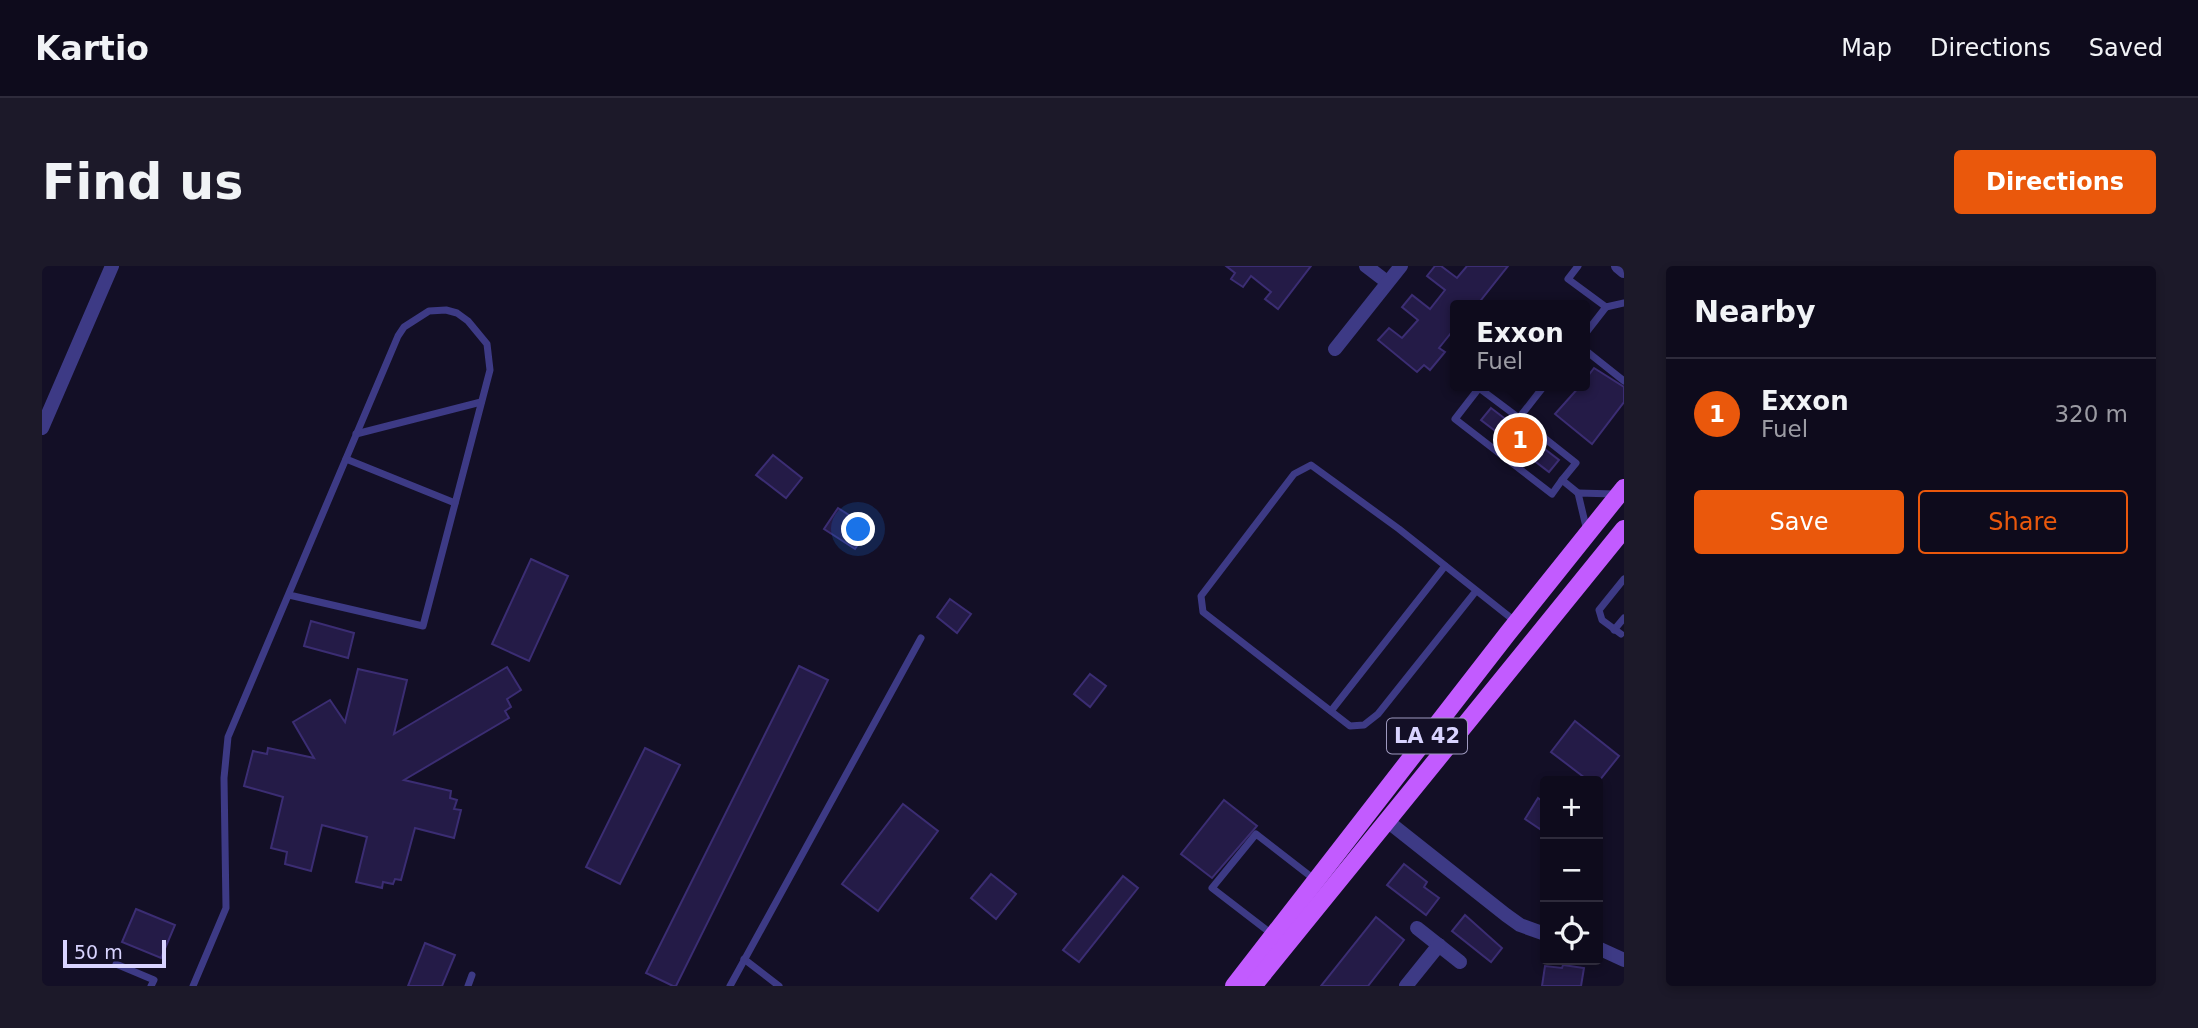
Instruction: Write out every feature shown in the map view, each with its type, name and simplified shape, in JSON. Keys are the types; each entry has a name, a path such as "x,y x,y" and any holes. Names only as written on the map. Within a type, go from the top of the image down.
{"main road":[{"name":"LA 42","path":"1234,986 1622,491"},
{"name":"LA 42","path":"1253,986 1624,529"}],"street":[{"path":"42,428 112,266"},
{"path":"1366,266 1387,282"},
{"path":"1335,349 1401,266"},
{"path":"1618,266 1624,271"},
{"path":"1386,820 1506,915 1520,925 1540,932"},
{"path":"1418,928 1460,962"},
{"path":"1406,986 1439,945"},
{"path":"1603,950 1624,960"}],"lane":[{"path":"1578,266 1568,279 1606,307"},
{"path":"1590,328 1606,307 1624,303"},
{"path":"193,986 226,908 224,778 229,737 356,434 398,336 415,318 429,311 446,310 457,313 468,321 487,344 490,370 423,626 289,594"},
{"path":"1590,354 1624,381"},
{"path":"1477,391 1455,419 1552,494 1576,463 1483,391"},
{"path":"1519,418 1540,391"},
{"path":"356,434 481,402"},
{"path":"346,459 455,503"},
{"path":"1476,591 1378,714 1364,725 1350,726 1203,612 1200,603 1201,596 1294,474 1311,465 1445,566 1516,623"},
{"path":"1562,480 1578,493 1588,533"},
{"path":"1578,493 1622,491"},
{"path":"1331,711 1445,566"},
{"path":"1624,579 1600,610 1602,620 1618,632 1624,618"},
{"path":"730,986 921,638"},
{"path":"1274,935 1212,888 1256,834 1316,880"},
{"path":"744,959 779,986"},
{"path":"116,964 154,979 151,986"},
{"path":"468,986 472,975"}],"building":[{"path":"1226,266 1311,266 1278,309 1265,299 1271,292 1251,276 1243,287 1231,279 1235,273"},
{"path":"1435,266 1441,266 1457,278 1467,266 1508,266 1481,300 1450,300 1450,334 1439,348 1445,352 1430,370 1424,365 1417,372 1378,340 1389,328 1402,338 1418,320 1402,307 1412,295 1430,309 1445,290 1427,276"},
{"path":"1594,368 1624,387 1624,402 1592,444 1555,414 1576,391 1590,391 1590,373"},
{"path":"1491,408 1559,460 1549,472 1481,420"},
{"path":"773,455 802,478 786,498 756,475"},
{"path":"838,508 869,528 855,549 824,529"},
{"path":"531,559 568,576 529,661 492,644"},
{"path":"950,599 971,614 957,633 937,617"},
{"path":"311,621 354,633 348,658 304,646"},
{"path":"799,666 828,680 676,986 673,986 646,973"},
{"path":"507,667 521,690 507,699 511,707 505,711 509,718 404,780 451,791 450,798 457,800 454,809 461,810 454,838 415,828 401,880 395,879 393,884 383,882 382,888 356,882 367,837 322,825 311,871 285,864 287,852 271,848 283,797 244,786 253,751 267,754 268,748 314,758 293,722 330,700 345,722 358,669 407,680 394,734"},
{"path":"1090,674 1106,686 1090,707 1074,694"},
{"path":"1575,721 1619,756 1603,776 1582,776 1551,752"},
{"path":"645,748 680,765 620,884 586,867"},
{"path":"1538,798 1540,829 1525,819"},
{"path":"1224,800 1257,826 1212,878 1181,854"},
{"path":"903,804 938,831 878,911 842,884"},
{"path":"1404,864 1427,882 1424,887 1439,898 1426,915 1387,885"},
{"path":"991,874 1016,894 996,919 971,898"},
{"path":"1123,876 1138,888 1079,962 1063,950"},
{"path":"136,909 175,925 161,958 122,942"},
{"path":"1465,915 1502,948 1491,962 1452,931"},
{"path":"1376,917 1404,940 1368,986 1321,986"},
{"path":"425,943 455,955 442,986 408,986"},
{"path":"1563,965 1584,968 1581,986 1542,986 1545,966 1562,968"}],"place":[{"name":"Exxon","path":"1520,440"}]}
